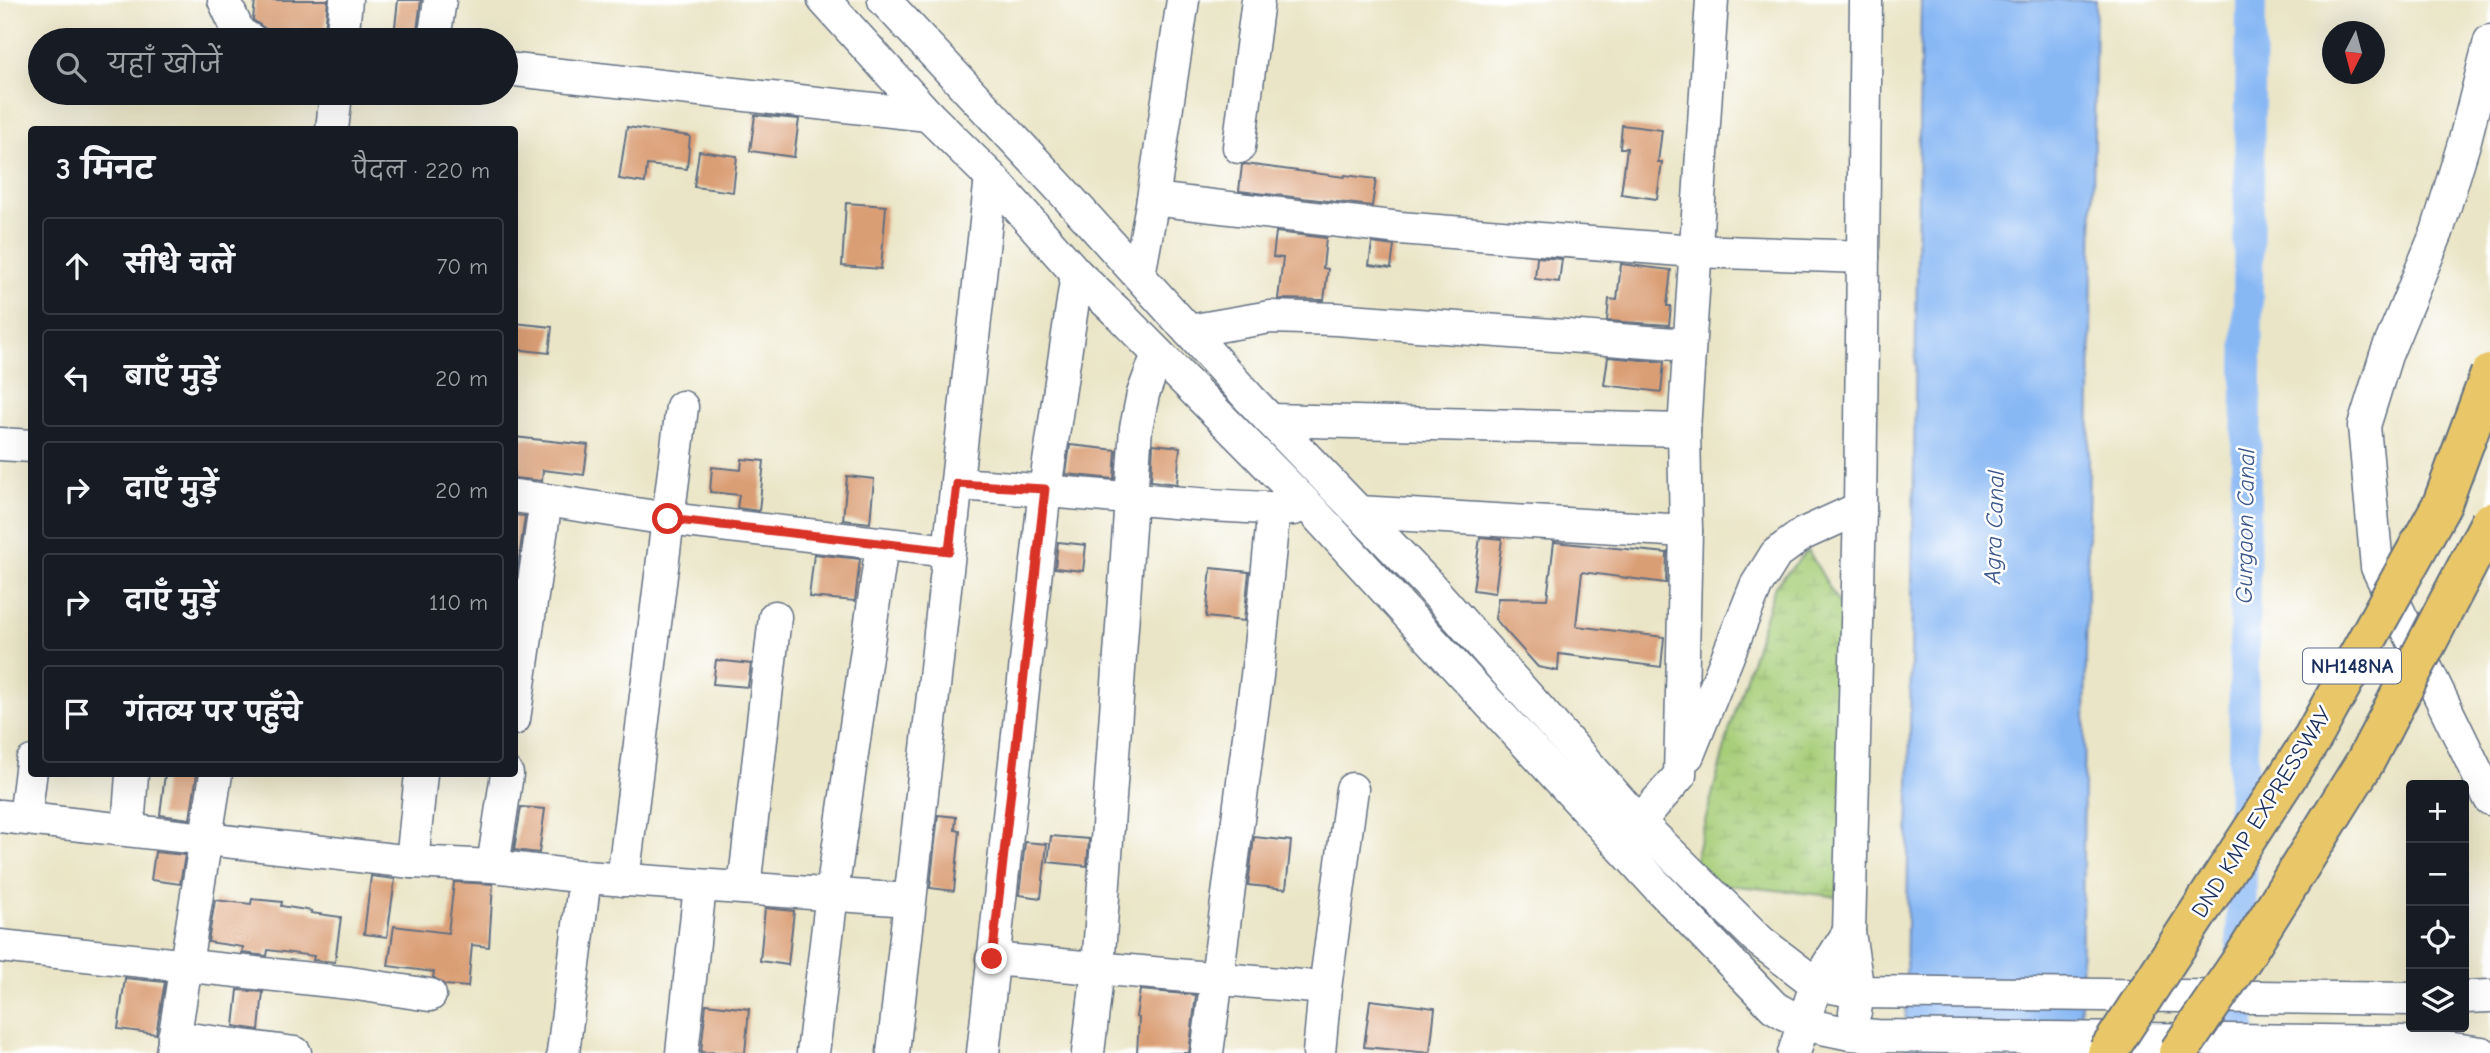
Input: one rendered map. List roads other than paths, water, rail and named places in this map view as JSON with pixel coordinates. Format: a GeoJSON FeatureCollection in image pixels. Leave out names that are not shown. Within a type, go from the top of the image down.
{"type":"FeatureCollection","features":[{"type":"Feature","properties":{"kind":"highway","name":"DND KMP EXPRESSWAY"},"geometry":{"type":"LineString","coordinates":[[2107,1053],[2313,737],[2442,504],[2490,374]]}},
{"type":"Feature","properties":{"kind":"highway","name":"NH148NA"},"geometry":{"type":"LineString","coordinates":[[2178,1053],[2243,958],[2365,762],[2490,523]]}},
{"type":"Feature","properties":{"kind":"street"},"geometry":{"type":"LineString","coordinates":[[224,0],[240,28]]}},
{"type":"Feature","properties":{"kind":"street"},"geometry":{"type":"LineString","coordinates":[[242,0],[244,28]]}},
{"type":"Feature","properties":{"kind":"street"},"geometry":{"type":"LineString","coordinates":[[343,28],[346,0]]}},
{"type":"Feature","properties":{"kind":"street"},"geometry":{"type":"LineString","coordinates":[[436,28],[440,0]]}},
{"type":"Feature","properties":{"kind":"street"},"geometry":{"type":"LineString","coordinates":[[824,0],[928,115],[991,177],[1077,274],[1311,509],[1659,888],[1774,1007],[1798,1039]]}},
{"type":"Feature","properties":{"kind":"street"},"geometry":{"type":"LineString","coordinates":[[884,0],[1270,420],[1428,584],[1639,822],[1761,942],[1816,984],[1869,992],[2406,999]]}},
{"type":"Feature","properties":{"kind":"street"},"geometry":{"type":"LineString","coordinates":[[1139,275],[1183,0]]}},
{"type":"Feature","properties":{"kind":"street"},"geometry":{"type":"LineString","coordinates":[[1239,147],[1258,0]]}},
{"type":"Feature","properties":{"kind":"street"},"geometry":{"type":"LineString","coordinates":[[1680,775],[1686,531],[1684,430],[1712,0]]}},
{"type":"Feature","properties":{"kind":"street"},"geometry":{"type":"LineString","coordinates":[[1859,1041],[1869,992],[1849,932],[1860,508],[1866,0]]}},
{"type":"Feature","properties":{"kind":"street"},"geometry":{"type":"LineString","coordinates":[[2490,41],[2465,140],[2437,232],[2386,355],[2364,426],[2377,567],[2490,799]]}},
{"type":"Feature","properties":{"kind":"street"},"geometry":{"type":"LineString","coordinates":[[518,70],[928,115]]}},
{"type":"Feature","properties":{"kind":"street"},"geometry":{"type":"LineString","coordinates":[[332,126],[335,105]]}},
{"type":"Feature","properties":{"kind":"street"},"geometry":{"type":"LineString","coordinates":[[893,1053],[991,177]]}},
{"type":"Feature","properties":{"kind":"street"},"geometry":{"type":"LineString","coordinates":[[1153,199],[1400,228],[1694,251],[1863,257]]}},
{"type":"Feature","properties":{"kind":"street"},"geometry":{"type":"LineString","coordinates":[[983,1053],[1045,489],[1077,274]]}},
{"type":"Feature","properties":{"kind":"street"},"geometry":{"type":"LineString","coordinates":[[1189,331],[1270,317],[1335,319],[1688,345]]}},
{"type":"Feature","properties":{"kind":"street"},"geometry":{"type":"LineString","coordinates":[[1088,1053],[1098,968],[1138,411],[1158,354]]}},
{"type":"Feature","properties":{"kind":"street"},"geometry":{"type":"LineString","coordinates":[[623,880],[682,407]]}},
{"type":"Feature","properties":{"kind":"street"},"geometry":{"type":"LineString","coordinates":[[1270,420],[1684,430]]}},
{"type":"Feature","properties":{"kind":"street"},"geometry":{"type":"LineString","coordinates":[[0,444],[28,446]]}},
{"type":"Feature","properties":{"kind":"street"},"geometry":{"type":"LineString","coordinates":[[957,484],[1045,489],[1132,499],[1311,509]]}},
{"type":"Feature","properties":{"kind":"street"},"geometry":{"type":"LineString","coordinates":[[518,496],[668,519],[949,551]]}},
{"type":"Feature","properties":{"kind":"street"},"geometry":{"type":"LineString","coordinates":[[518,692],[546,500]]}},
{"type":"Feature","properties":{"kind":"street"},"geometry":{"type":"LineString","coordinates":[[1208,1053],[1215,980],[1257,676],[1274,508]]}},
{"type":"Feature","properties":{"kind":"street"},"geometry":{"type":"LineString","coordinates":[[1639,822],[1680,775],[1756,586],[1776,554],[1803,534],[1860,508]]}},
{"type":"Feature","properties":{"kind":"street"},"geometry":{"type":"LineString","coordinates":[[1359,512],[1686,531]]}},
{"type":"Feature","properties":{"kind":"street"},"geometry":{"type":"LineString","coordinates":[[813,1053],[832,893],[881,545]]}},
{"type":"Feature","properties":{"kind":"street"},"geometry":{"type":"LineString","coordinates":[[744,888],[775,617]]}},
{"type":"Feature","properties":{"kind":"street"},"geometry":{"type":"LineString","coordinates":[[28,774],[13,817],[128,829],[207,841],[412,862],[493,866],[585,877],[909,900]]}},
{"type":"Feature","properties":{"kind":"street"},"geometry":{"type":"LineString","coordinates":[[128,829],[132,777]]}},
{"type":"Feature","properties":{"kind":"street"},"geometry":{"type":"LineString","coordinates":[[216,777],[173,1045],[295,1053]]}},
{"type":"Feature","properties":{"kind":"street"},"geometry":{"type":"LineString","coordinates":[[412,862],[421,777]]}},
{"type":"Feature","properties":{"kind":"street"},"geometry":{"type":"LineString","coordinates":[[493,866],[507,777]]}},
{"type":"Feature","properties":{"kind":"street"},"geometry":{"type":"LineString","coordinates":[[1319,1053],[1325,988],[1352,789]]}},
{"type":"Feature","properties":{"kind":"street"},"geometry":{"type":"LineString","coordinates":[[563,1053],[585,877]]}},
{"type":"Feature","properties":{"kind":"street"},"geometry":{"type":"LineString","coordinates":[[682,1053],[701,886]]}},
{"type":"Feature","properties":{"kind":"street"},"geometry":{"type":"LineString","coordinates":[[1798,1039],[1816,984],[1849,932]]}},
{"type":"Feature","properties":{"kind":"street"},"geometry":{"type":"LineString","coordinates":[[0,946],[350,983],[430,995]]}},
{"type":"Feature","properties":{"kind":"street"},"geometry":{"type":"LineString","coordinates":[[992,959],[1325,988]]}},
{"type":"Feature","properties":{"kind":"street"},"geometry":{"type":"LineString","coordinates":[[2469,997],[2490,996]]}},
{"type":"Feature","properties":{"kind":"street"},"geometry":{"type":"LineString","coordinates":[[1798,1039],[2404,1042],[2482,1053]]}},
{"type":"Feature","properties":{"kind":"water","name":"Agra Canal"},"geometry":{"type":"Polygon","coordinates":[[[1921,0],[2096,0],[2080,1053],[1905,1053],[1921,0]]]}},
{"type":"Feature","properties":{"kind":"waterway","name":"Gurgaon Canal"},"geometry":{"type":"LineString","coordinates":[[2240,1053],[2251,0]]}}]}
